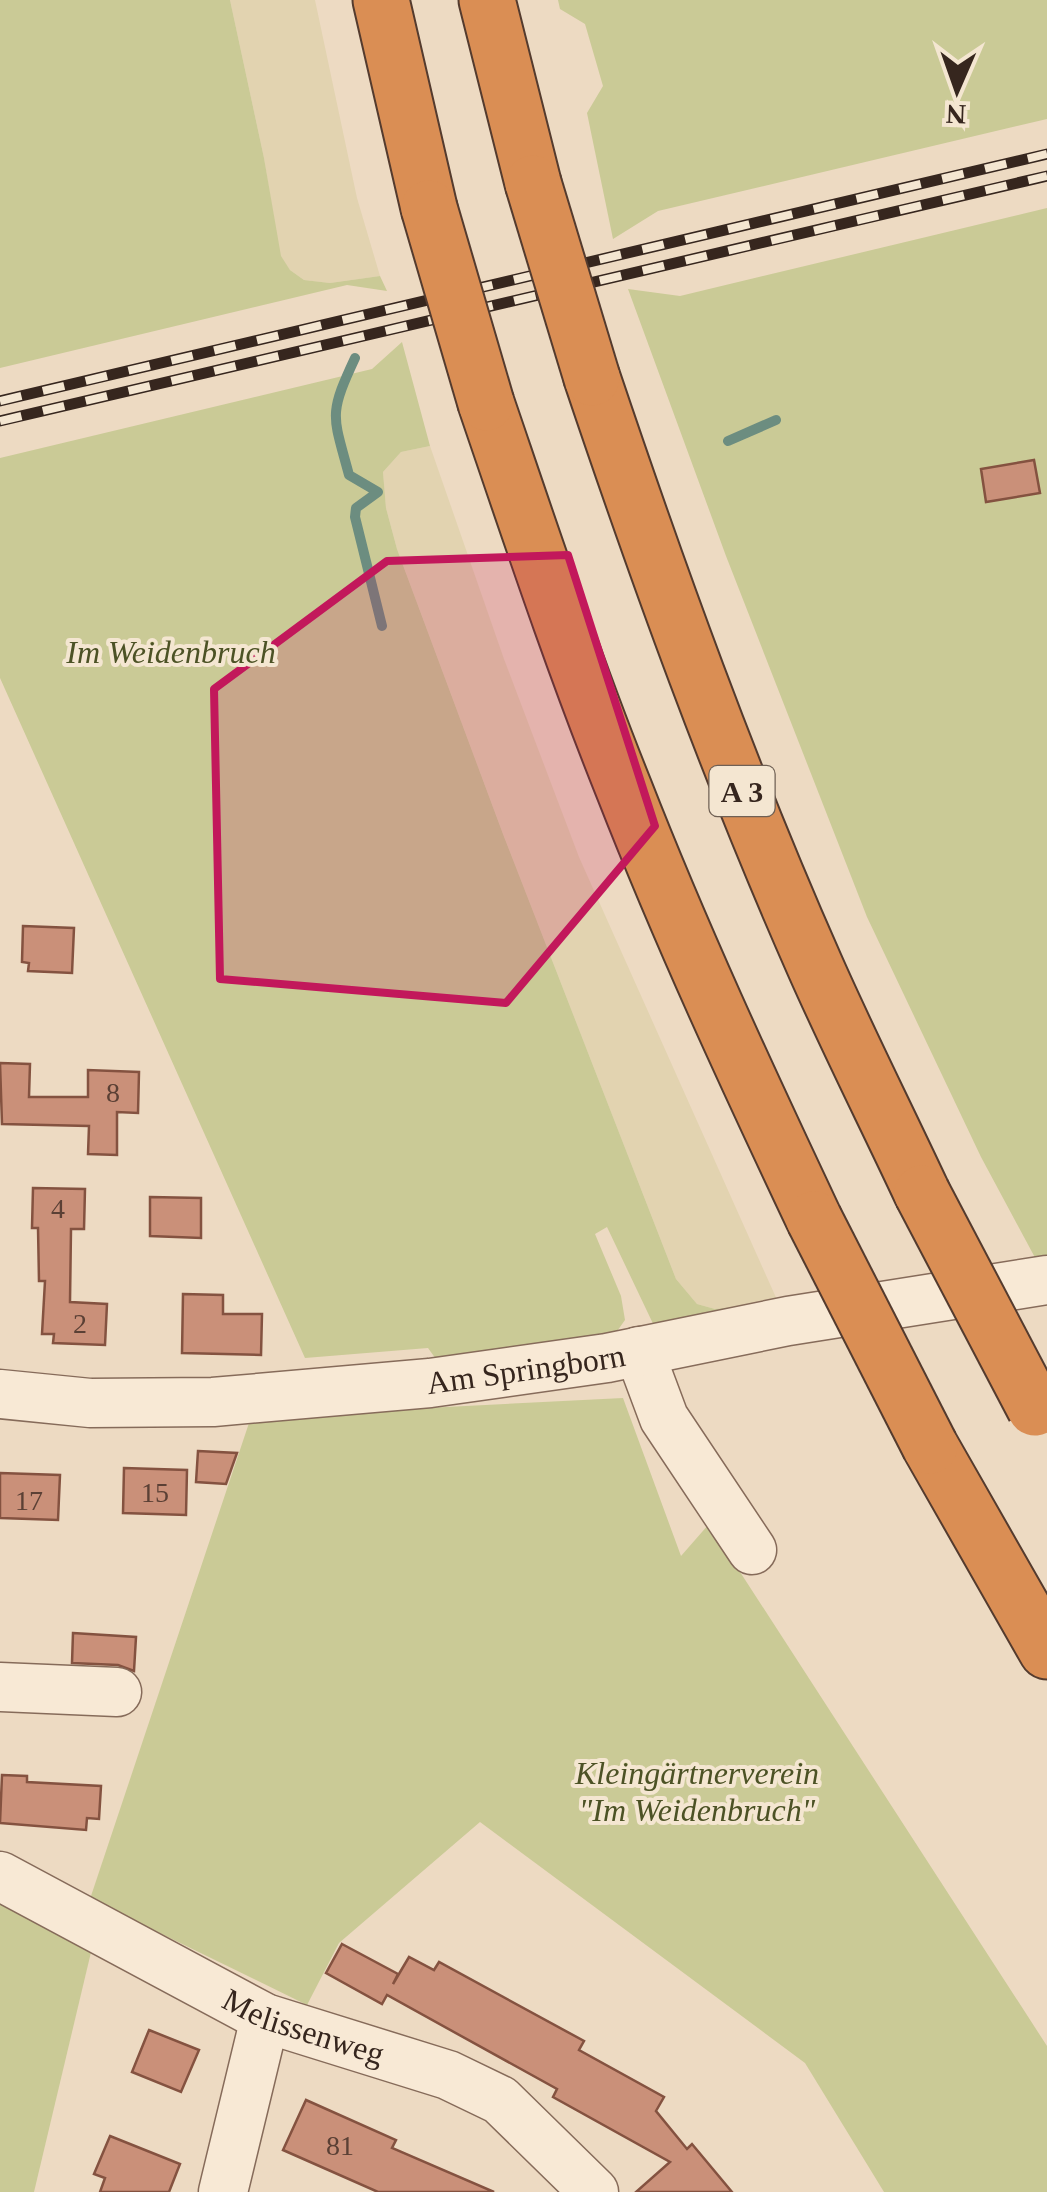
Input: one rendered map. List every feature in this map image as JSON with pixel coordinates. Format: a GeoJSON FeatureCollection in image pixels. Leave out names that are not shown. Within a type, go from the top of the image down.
{"type":"FeatureCollection","features":[{"type":"Feature","properties":{"kind":"highway"},"geometry":{"type":"LineString","coordinates":[[381,0],[428,208],[486,403],[555,608],[624,790],[716,1010],[814,1219],[930,1446],[1047,1650]]}},
{"type":"Feature","properties":{"kind":"highway","name":"A 3"},"geometry":{"type":"LineString","coordinates":[[487,0],[534,182],[592,378],[658,574],[727,754],[816,967],[922,1193],[1041,1419]]}},
{"type":"Feature","properties":{"kind":"street","name":"Am Springborn"},"geometry":{"type":"LineString","coordinates":[[0,1394],[130,1403],[278,1398],[518,1372],[788,1321],[1047,1280]]}},
{"type":"Feature","properties":{"kind":"street"},"geometry":{"type":"LineString","coordinates":[[640,1351],[664,1418],[752,1550]]}},
{"type":"Feature","properties":{"kind":"street"},"geometry":{"type":"LineString","coordinates":[[0,1687],[117,1692]]}},
{"type":"Feature","properties":{"kind":"street","name":"Melissenweg"},"geometry":{"type":"LineString","coordinates":[[0,1876],[265,2018],[448,2075],[500,2100],[594,2192]]}},
{"type":"Feature","properties":{"kind":"street"},"geometry":{"type":"LineString","coordinates":[[224,2192],[265,2018]]}},
{"type":"Feature","properties":{"kind":"highlighted area"},"geometry":{"type":"Polygon","coordinates":[[[568,555],[655,826],[506,1003],[220,979],[214,689],[387,561],[568,555]]]}},
{"type":"Feature","properties":{"kind":"shaded area"},"geometry":{"type":"Polygon","coordinates":[[[230,0],[315,0],[357,198],[380,276],[330,283],[304,280],[280,256],[264,158],[230,0]]]}},
{"type":"Feature","properties":{"kind":"shaded area"},"geometry":{"type":"Polygon","coordinates":[[[430,446],[504,659],[579,857],[778,1302],[715,1309],[697,1304],[676,1279],[397,549],[386,508],[383,472],[401,452],[430,446]]]}},
{"type":"Feature","properties":{"kind":"green space"},"geometry":{"type":"Polygon","coordinates":[[[0,0],[230,0],[281,256],[290,270],[304,280],[330,283],[380,276],[387,291],[347,285],[0,368],[0,0]]]}},
{"type":"Feature","properties":{"kind":"green space"},"geometry":{"type":"Polygon","coordinates":[[[558,0],[1047,0],[1047,119],[658,211],[613,239],[587,113],[603,86],[585,24],[560,9],[558,0]]]}},
{"type":"Feature","properties":{"kind":"green space"},"geometry":{"type":"Polygon","coordinates":[[[1047,208],[1047,1264],[1039,1265],[981,1157],[867,917],[726,556],[628,289],[680,296],[1047,208]]]}},
{"type":"Feature","properties":{"kind":"green space","name":"Im Weidenbruch"},"geometry":{"type":"Polygon","coordinates":[[[402,342],[430,446],[401,452],[383,472],[386,508],[397,549],[676,1279],[697,1304],[715,1309],[778,1302],[657,1332],[607,1227],[595,1234],[621,1296],[625,1320],[610,1341],[441,1366],[428,1348],[305,1358],[0,678],[0,458],[372,369],[402,342]]]}},
{"type":"Feature","properties":{"kind":"green space","name":"Kleingärtnerverein \"Im Weidenbruch\""},"geometry":{"type":"Polygon","coordinates":[[[623,1398],[681,1556],[709,1524],[1047,2046],[1047,2192],[884,2192],[805,2063],[480,1822],[339,1943],[307,2005],[90,1899],[251,1417],[623,1398]]]}},
{"type":"Feature","properties":{"kind":"green space"},"geometry":{"type":"Polygon","coordinates":[[[0,1902],[92,1948],[34,2192],[0,2192],[0,1902]]]}},
{"type":"Feature","properties":{"kind":"building"},"geometry":{"type":"Polygon","coordinates":[[[1034,460],[1040,493],[986,502],[981,469],[1034,460]]]}},
{"type":"Feature","properties":{"kind":"building"},"geometry":{"type":"Polygon","coordinates":[[[23,926],[74,928],[72,973],[28,971],[29,963],[22,962],[23,926]]]}},
{"type":"Feature","properties":{"kind":"building"},"geometry":{"type":"Polygon","coordinates":[[[0,1063],[30,1064],[29,1097],[88,1097],[88,1070],[139,1072],[138,1113],[117,1112],[117,1155],[88,1154],[89,1126],[2,1124],[0,1063]]]}},
{"type":"Feature","properties":{"kind":"building"},"geometry":{"type":"Polygon","coordinates":[[[33,1188],[85,1189],[84,1229],[71,1229],[70,1302],[107,1304],[105,1345],[53,1343],[54,1334],[42,1334],[45,1281],[39,1281],[38,1228],[32,1228],[33,1188]]]}},
{"type":"Feature","properties":{"kind":"building"},"geometry":{"type":"Polygon","coordinates":[[[150,1197],[201,1198],[201,1238],[150,1236],[150,1197]]]}},
{"type":"Feature","properties":{"kind":"building"},"geometry":{"type":"Polygon","coordinates":[[[183,1294],[223,1295],[223,1314],[262,1314],[261,1355],[182,1353],[183,1294]]]}},
{"type":"Feature","properties":{"kind":"building"},"geometry":{"type":"Polygon","coordinates":[[[198,1451],[237,1453],[226,1484],[196,1482],[198,1451]]]}},
{"type":"Feature","properties":{"kind":"building"},"geometry":{"type":"Polygon","coordinates":[[[124,1468],[187,1470],[186,1515],[123,1513],[124,1468]]]}},
{"type":"Feature","properties":{"kind":"building"},"geometry":{"type":"Polygon","coordinates":[[[0,1473],[60,1475],[58,1520],[0,1518],[0,1473]]]}},
{"type":"Feature","properties":{"kind":"building"},"geometry":{"type":"Polygon","coordinates":[[[73,1633],[136,1637],[134,1671],[118,1665],[72,1663],[73,1633]]]}},
{"type":"Feature","properties":{"kind":"building"},"geometry":{"type":"Polygon","coordinates":[[[2,1775],[27,1776],[27,1782],[101,1786],[99,1819],[87,1818],[86,1830],[0,1823],[2,1775]]]}},
{"type":"Feature","properties":{"kind":"building"},"geometry":{"type":"Polygon","coordinates":[[[342,1944],[398,1974],[393,1984],[409,1957],[434,1970],[439,1962],[584,2041],[579,2050],[664,2097],[656,2111],[687,2149],[692,2144],[732,2192],[636,2192],[670,2162],[553,2097],[557,2089],[387,1995],[382,2004],[326,1973],[342,1944]]]}},
{"type":"Feature","properties":{"kind":"building"},"geometry":{"type":"Polygon","coordinates":[[[149,2030],[199,2050],[181,2092],[132,2072],[149,2030]]]}},
{"type":"Feature","properties":{"kind":"building"},"geometry":{"type":"Polygon","coordinates":[[[306,2100],[396,2140],[392,2148],[494,2192],[378,2192],[283,2150],[306,2100]]]}},
{"type":"Feature","properties":{"kind":"building"},"geometry":{"type":"Polygon","coordinates":[[[110,2136],[180,2164],[169,2192],[100,2192],[105,2178],[94,2174],[110,2136]]]}},
{"type":"Feature","properties":{"kind":"waterway"},"geometry":{"type":"LineString","coordinates":[[355,358],[340,392],[337,427],[349,475],[378,492],[356,508],[355,517],[382,626]]}},
{"type":"Feature","properties":{"kind":"waterway"},"geometry":{"type":"LineString","coordinates":[[728,441],[776,420]]}},
{"type":"Feature","properties":{"kind":"railway"},"geometry":{"type":"LineString","coordinates":[[0,401],[1047,154]]}},
{"type":"Feature","properties":{"kind":"railway"},"geometry":{"type":"LineString","coordinates":[[0,421],[1047,176]]}}]}
